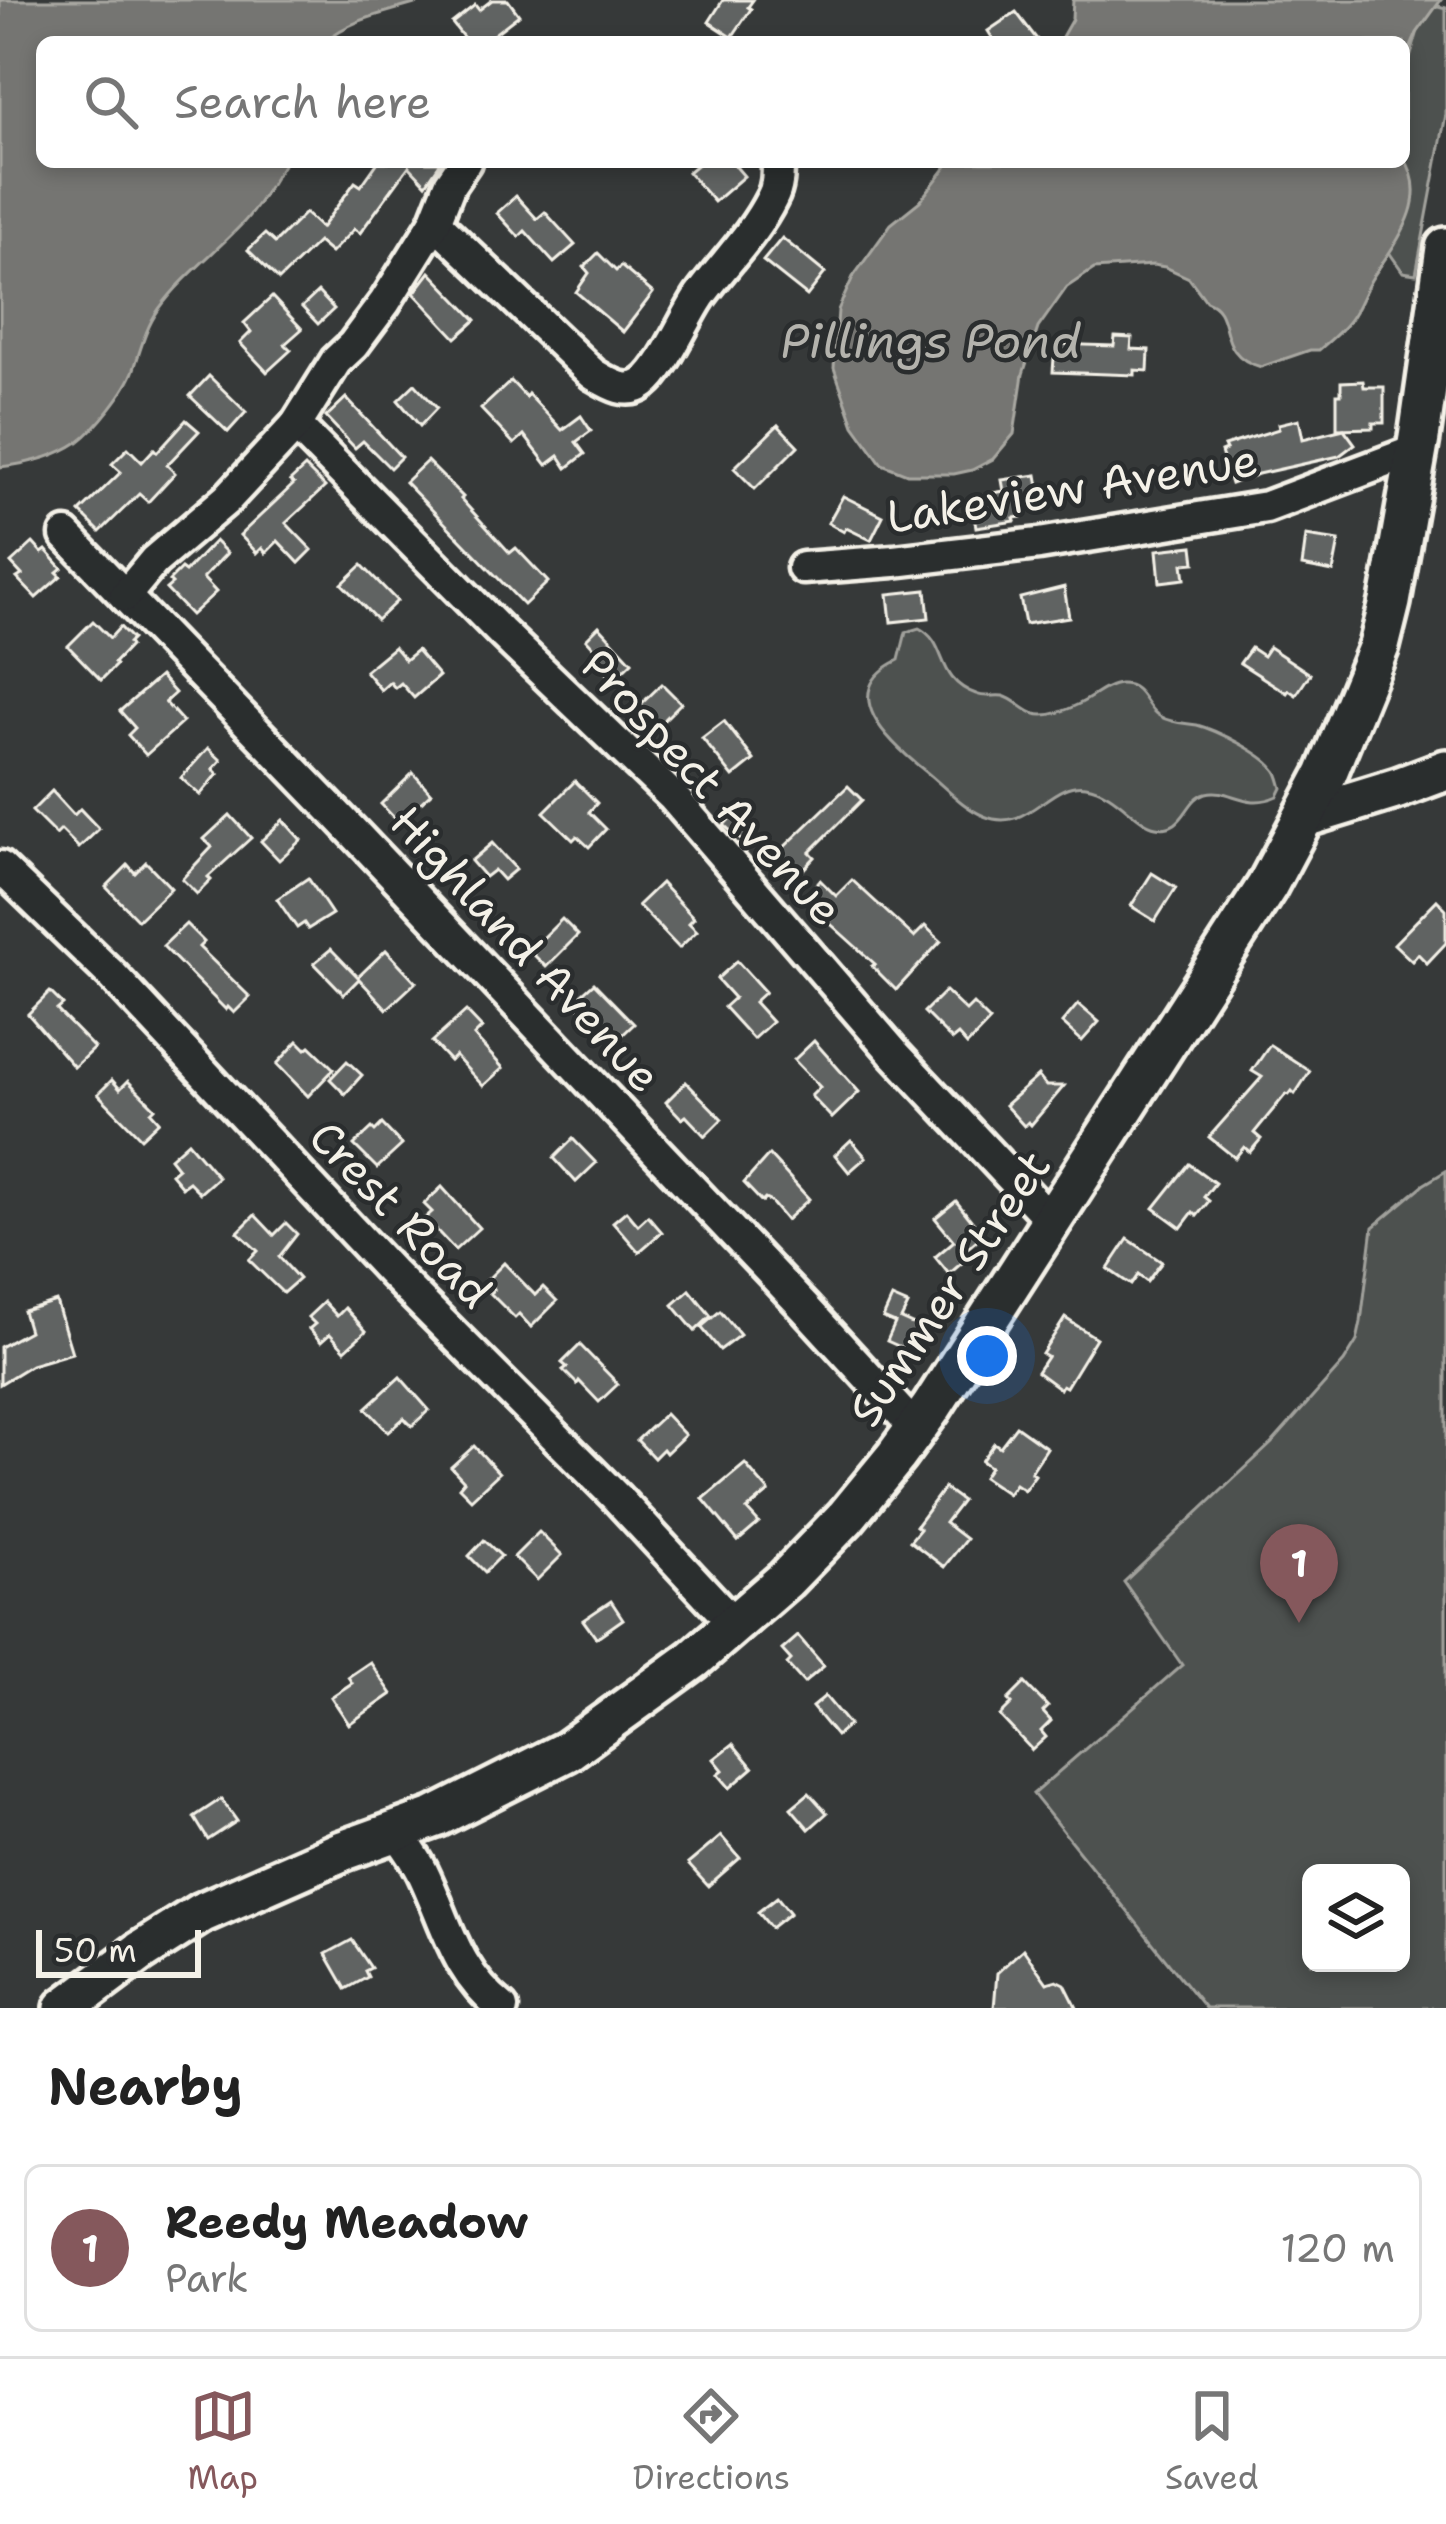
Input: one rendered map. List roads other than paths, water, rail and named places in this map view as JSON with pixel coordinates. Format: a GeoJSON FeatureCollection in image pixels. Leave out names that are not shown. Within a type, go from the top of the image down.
{"type":"FeatureCollection","features":[{"type":"Feature","properties":{"kind":"main road","name":"Summer Street"},"geometry":{"type":"LineString","coordinates":[[65,2008],[201,1913],[304,1867],[436,1817],[567,1751],[735,1625],[820,1545],[870,1489],[916,1429],[1248,916],[1306,816],[1347,728],[1379,646],[1400,556],[1446,248]]}},
{"type":"Feature","properties":{"kind":"main road"},"geometry":{"type":"LineString","coordinates":[[1306,816],[1446,770]]}},
{"type":"Feature","properties":{"kind":"street"},"geometry":{"type":"LineString","coordinates":[[125,596],[154,561],[227,499],[296,424],[336,361],[385,302],[435,222],[461,168]]}},
{"type":"Feature","properties":{"kind":"street"},"geometry":{"type":"LineString","coordinates":[[435,222],[576,360],[613,386],[628,389],[644,384],[703,292],[745,243],[776,192],[778,168]]}},
{"type":"Feature","properties":{"kind":"street","name":"Prospect Avenue"},"geometry":{"type":"LineString","coordinates":[[296,424],[501,632],[673,797],[893,1052],[1052,1221]]}},
{"type":"Feature","properties":{"kind":"street","name":"Lakeview Avenue"},"geometry":{"type":"LineString","coordinates":[[803,568],[1018,547],[1266,507],[1417,450]]}},
{"type":"Feature","properties":{"kind":"street","name":"Highland Avenue"},"geometry":{"type":"LineString","coordinates":[[66,535],[916,1429]]}},
{"type":"Feature","properties":{"kind":"street","name":"Crest Road"},"geometry":{"type":"LineString","coordinates":[[0,867],[113,976],[391,1272],[616,1497],[735,1625]]}},
{"type":"Feature","properties":{"kind":"street"},"geometry":{"type":"LineString","coordinates":[[397,1831],[422,1870],[446,1933],[481,1991],[502,2008]]}},
{"type":"Feature","properties":{"kind":"water"},"geometry":{"type":"Polygon","coordinates":[[[0,0],[427,0],[360,21],[332,36],[36,36],[36,168],[281,168],[249,216],[159,309],[130,378],[94,428],[60,452],[0,467],[0,0]]]}},
{"type":"Feature","properties":{"kind":"water"},"geometry":{"type":"Polygon","coordinates":[[[1073,0],[1441,0],[1410,49],[1410,36],[1062,36],[1072,19],[1073,0]]]}},
{"type":"Feature","properties":{"kind":"water","name":"Pillings Pond"},"geometry":{"type":"Polygon","coordinates":[[[945,168],[1409,168],[1414,191],[1399,238],[1338,334],[1319,350],[1261,367],[1236,353],[1221,314],[1189,278],[1153,265],[1094,269],[1067,287],[1038,328],[1023,374],[1014,434],[993,459],[954,474],[907,474],[882,464],[854,425],[834,368],[838,310],[853,277],[891,224],[920,201],[945,168]]]}},
{"type":"Feature","properties":{"kind":"place","name":"Reedy Meadow"},"geometry":{"type":"Point","coordinates":[1299,1623]}}]}
